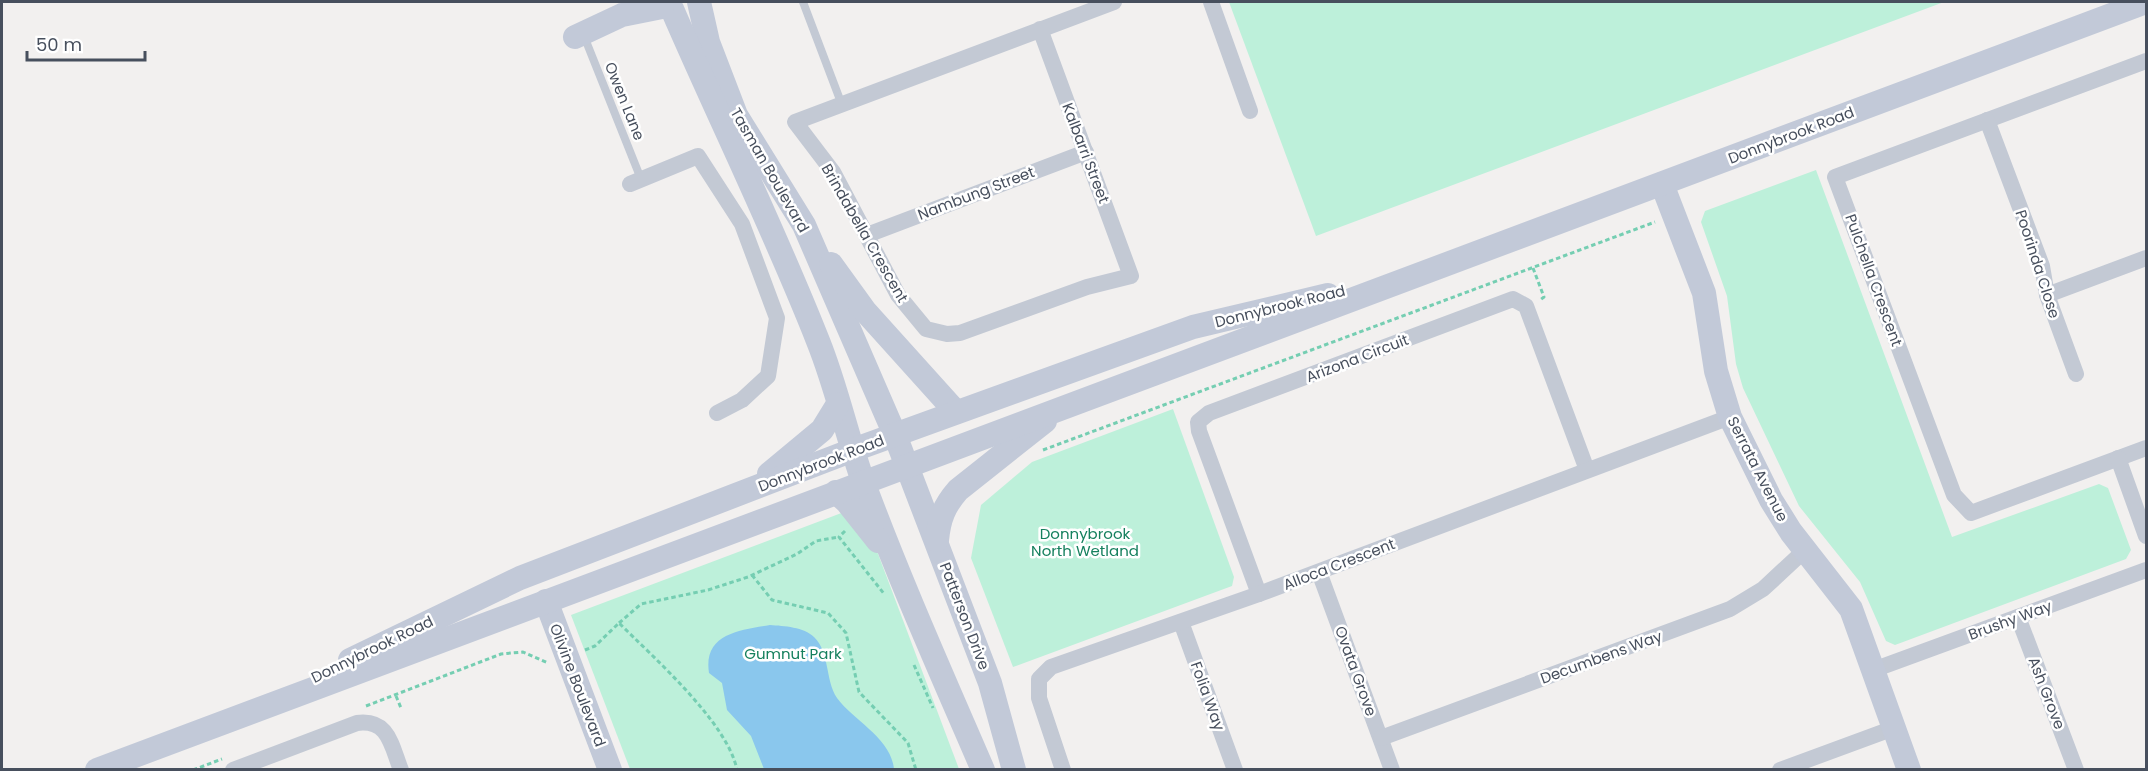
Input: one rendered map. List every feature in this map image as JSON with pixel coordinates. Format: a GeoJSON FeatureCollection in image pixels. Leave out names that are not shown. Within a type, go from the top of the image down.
{"type":"FeatureCollection","features":[{"type":"Feature","properties":{"kind":"main road","name":"Tasman Boulevard"},"geometry":{"type":"LineString","coordinates":[[699,2],[708,42],[736,115],[804,225],[907,466]]}},
{"type":"Feature","properties":{"kind":"main road","name":"Donnybrook Road"},"geometry":{"type":"LineString","coordinates":[[97,770],[2146,2]]}},
{"type":"Feature","properties":{"kind":"main road","name":"Tasman Boulevard"},"geometry":{"type":"LineString","coordinates":[[670,5],[727,137],[774,235],[819,344],[864,482]]}},
{"type":"Feature","properties":{"kind":"main road"},"geometry":{"type":"LineString","coordinates":[[579,35],[627,8],[670,5]]}},
{"type":"Feature","properties":{"kind":"main road","name":"Serrata Avenue"},"geometry":{"type":"LineString","coordinates":[[1662,184],[1704,293],[1716,371],[1730,417],[1771,500],[1805,550],[1851,609],[1909,770]]}},
{"type":"Feature","properties":{"kind":"main road"},"geometry":{"type":"LineString","coordinates":[[804,225],[865,311],[956,412]]}},
{"type":"Feature","properties":{"kind":"main road","name":"Donnybrook Road"},"geometry":{"type":"LineString","coordinates":[[230,720],[520,578],[853,450],[1193,327],[1435,268]]}},
{"type":"Feature","properties":{"kind":"main road"},"geometry":{"type":"LineString","coordinates":[[742,492],[782,465],[822,430],[838,404]]}},
{"type":"Feature","properties":{"kind":"main road"},"geometry":{"type":"LineString","coordinates":[[937,540],[940,519],[946,503],[958,490],[1064,407]]}},
{"type":"Feature","properties":{"kind":"main road","name":"Patterson Drive"},"geometry":{"type":"LineString","coordinates":[[907,466],[990,683],[1014,770]]}},
{"type":"Feature","properties":{"kind":"main road"},"geometry":{"type":"LineString","coordinates":[[864,482],[894,562],[983,770]]}},
{"type":"Feature","properties":{"kind":"main road"},"geometry":{"type":"LineString","coordinates":[[836,492],[847,502],[894,562]]}},
{"type":"Feature","properties":{"kind":"main road","name":"Olivine Boulevard"},"geometry":{"type":"LineString","coordinates":[[546,601],[610,770]]}},
{"type":"Feature","properties":{"kind":"street","name":"Brindabella Crescent"},"geometry":{"type":"LineString","coordinates":[[1114,2],[795,122],[833,172],[898,295],[926,329],[947,334],[960,333],[1087,287],[1131,276]]}},
{"type":"Feature","properties":{"kind":"street"},"geometry":{"type":"LineString","coordinates":[[1211,2],[1250,111]]}},
{"type":"Feature","properties":{"kind":"street","name":"Kalbarri Street"},"geometry":{"type":"LineString","coordinates":[[1040,30],[1131,276]]}},
{"type":"Feature","properties":{"kind":"street","name":"Pulchella Crescent"},"geometry":{"type":"LineString","coordinates":[[2146,61],[1835,177],[1954,495],[1971,513],[2146,448]]}},
{"type":"Feature","properties":{"kind":"street","name":"Poorinda Close"},"geometry":{"type":"LineString","coordinates":[[1987,120],[2042,266],[2047,295],[2076,374]]}},
{"type":"Feature","properties":{"kind":"street","name":"Nambung Street"},"geometry":{"type":"LineString","coordinates":[[867,235],[1086,152]]}},
{"type":"Feature","properties":{"kind":"street"},"geometry":{"type":"LineString","coordinates":[[636,182],[698,156],[742,224],[777,318],[768,376],[742,400],[717,413]]}},
{"type":"Feature","properties":{"kind":"street"},"geometry":{"type":"LineString","coordinates":[[2047,295],[2146,258]]}},
{"type":"Feature","properties":{"kind":"street","name":"Arizona Circuit"},"geometry":{"type":"LineString","coordinates":[[1259,594],[1199,431],[1198,422],[1203,416],[1513,299],[1526,306]]}},
{"type":"Feature","properties":{"kind":"street"},"geometry":{"type":"LineString","coordinates":[[1526,306],[1587,470]]}},
{"type":"Feature","properties":{"kind":"street","name":"Alloca Crescent"},"geometry":{"type":"LineString","coordinates":[[1063,770],[1039,698],[1039,679],[1051,667],[1319,572],[1730,417]]}},
{"type":"Feature","properties":{"kind":"street"},"geometry":{"type":"LineString","coordinates":[[2118,458],[2146,536]]}},
{"type":"Feature","properties":{"kind":"street","name":"Decumbens Way"},"geometry":{"type":"LineString","coordinates":[[1381,738],[1730,609],[1763,588],[1805,550]]}},
{"type":"Feature","properties":{"kind":"street","name":"Brushy Way"},"geometry":{"type":"LineString","coordinates":[[1873,670],[2146,570]]}},
{"type":"Feature","properties":{"kind":"street","name":"Ovata Grove"},"geometry":{"type":"LineString","coordinates":[[1319,572],[1392,770]]}},
{"type":"Feature","properties":{"kind":"street","name":"Ash Grove"},"geometry":{"type":"LineString","coordinates":[[2018,617],[2076,770]]}},
{"type":"Feature","properties":{"kind":"street","name":"Folia Way"},"geometry":{"type":"LineString","coordinates":[[1181,622],[1235,770]]}},
{"type":"Feature","properties":{"kind":"street"},"geometry":{"type":"LineString","coordinates":[[231,763],[357,723],[370,721],[386,730],[401,770]]}},
{"type":"Feature","properties":{"kind":"street"},"geometry":{"type":"LineString","coordinates":[[1780,770],[1894,728]]}},
{"type":"Feature","properties":{"kind":"lane"},"geometry":{"type":"LineString","coordinates":[[803,2],[842,105]]}},
{"type":"Feature","properties":{"kind":"lane","name":"Owen Lane"},"geometry":{"type":"LineString","coordinates":[[579,35],[636,182]]}},
{"type":"Feature","properties":{"kind":"path"},"geometry":{"type":"LineString","coordinates":[[1032,453],[1674,215]]}},
{"type":"Feature","properties":{"kind":"path"},"geometry":{"type":"LineString","coordinates":[[1526,306],[1544,297],[1533,267]]}},
{"type":"Feature","properties":{"kind":"path"},"geometry":{"type":"LineString","coordinates":[[362,707],[501,654],[523,652],[546,664],[569,658],[595,646],[641,604],[708,590],[753,575],[816,541],[839,537]]}},
{"type":"Feature","properties":{"kind":"path"},"geometry":{"type":"LineString","coordinates":[[753,575],[772,600],[828,613],[846,633],[860,692],[908,743],[916,770]]}},
{"type":"Feature","properties":{"kind":"path"},"geometry":{"type":"LineString","coordinates":[[619,622],[691,694],[734,756],[737,770]]}},
{"type":"Feature","properties":{"kind":"path"},"geometry":{"type":"LineString","coordinates":[[396,695],[401,708]]}},
{"type":"Feature","properties":{"kind":"path"},"geometry":{"type":"LineString","coordinates":[[193,770],[231,763]]}},
{"type":"Feature","properties":{"kind":"green space"},"geometry":{"type":"Polygon","coordinates":[[[1229,2],[1944,2],[1316,236],[1229,2]]]}},
{"type":"Feature","properties":{"kind":"green space"},"geometry":{"type":"Polygon","coordinates":[[[1816,170],[1952,537],[2099,484],[2108,488],[2131,550],[2126,559],[1895,645],[1886,641],[1860,582],[1799,506],[1743,388],[1736,364],[1727,296],[1701,222],[1705,211],[1816,170]]]}},
{"type":"Feature","properties":{"kind":"green space","name":"Donnybrook North Wetland"},"geometry":{"type":"Polygon","coordinates":[[[1173,409],[1234,577],[1232,586],[1013,667],[971,558],[981,505],[1032,462],[1173,409]]]}},
{"type":"Feature","properties":{"kind":"green space","name":"Gumnut Park"},"geometry":{"type":"Polygon","coordinates":[[[860,506],[959,769],[630,769],[571,615],[860,506]]]}},
{"type":"Feature","properties":{"kind":"water"},"geometry":{"type":"Polygon","coordinates":[[[770,625],[799,629],[814,637],[823,650],[833,691],[837,698],[879,739],[891,758],[894,769],[764,769],[751,736],[727,710],[722,683],[709,673],[709,660],[717,642],[726,636],[770,625]]]}}]}
